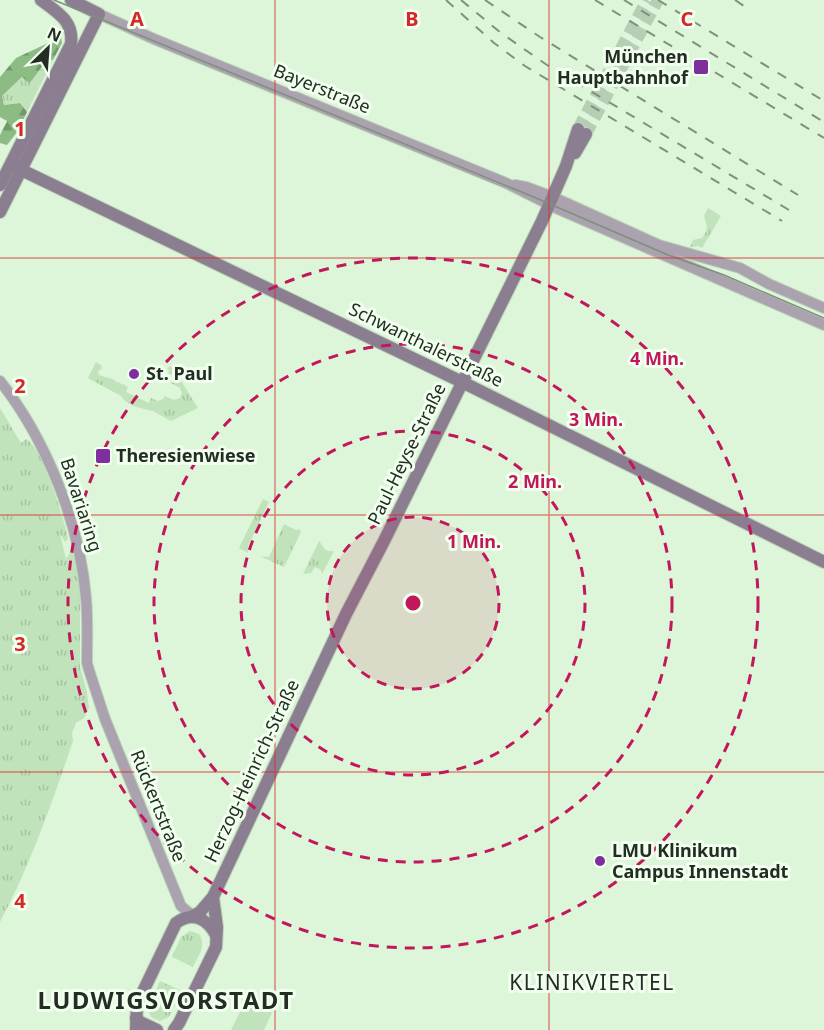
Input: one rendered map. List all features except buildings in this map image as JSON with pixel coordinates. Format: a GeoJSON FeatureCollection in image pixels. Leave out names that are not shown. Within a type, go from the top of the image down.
{"type":"FeatureCollection","features":[{"type":"Feature","properties":{"kind":"main road","name":"Bayerstraße"},"geometry":{"type":"LineString","coordinates":[[71,0],[97,16]]}},
{"type":"Feature","properties":{"kind":"main road"},"geometry":{"type":"LineString","coordinates":[[0,212],[17,167],[71,44],[72,32],[68,23],[45,3]]}},
{"type":"Feature","properties":{"kind":"main road"},"geometry":{"type":"LineString","coordinates":[[0,185],[17,167],[97,16]]}},
{"type":"Feature","properties":{"kind":"main road","name":"Paul-Heyse-Straße"},"geometry":{"type":"LineString","coordinates":[[323,661],[551,201],[582,132]]}},
{"type":"Feature","properties":{"kind":"main road","name":"Schwanthalerstraße"},"geometry":{"type":"LineString","coordinates":[[17,167],[462,382],[824,562]]}},
{"type":"Feature","properties":{"kind":"main road","name":"Herzog-Heinrich-Straße"},"geometry":{"type":"LineString","coordinates":[[193,916],[200,912],[213,897],[323,661]]}},
{"type":"Feature","properties":{"kind":"main road","name":"Herzog-Heinrich-Straße"},"geometry":{"type":"LineString","coordinates":[[174,1030],[213,954],[216,935],[213,897]]}},
{"type":"Feature","properties":{"kind":"main road"},"geometry":{"type":"LineString","coordinates":[[157,1030],[136,1024],[137,1004],[176,923],[193,916],[207,922],[216,935]]}},
{"type":"Feature","properties":{"kind":"street","name":"Bayerstraße"},"geometry":{"type":"LineString","coordinates":[[97,16],[506,183],[526,187],[551,201],[824,325]]}},
{"type":"Feature","properties":{"kind":"street","name":"Bayerstraße"},"geometry":{"type":"LineString","coordinates":[[551,201],[659,245],[740,268],[773,286],[824,308]]}},
{"type":"Feature","properties":{"kind":"street","name":"Bavariaring"},"geometry":{"type":"LineString","coordinates":[[1,381],[25,418],[61,493],[76,542],[87,598],[87,663],[105,719]]}},
{"type":"Feature","properties":{"kind":"street","name":"Rückertstraße"},"geometry":{"type":"LineString","coordinates":[[105,719],[181,906],[193,916]]}},
{"type":"Feature","properties":{"kind":"street"},"geometry":{"type":"LineString","coordinates":[[176,923],[181,906]]}},
{"type":"Feature","properties":{"kind":"green space"},"geometry":{"type":"Polygon","coordinates":[[[61,37],[62,43],[53,60],[49,59],[29,83],[22,77],[2,96],[4,105],[20,103],[27,112],[18,131],[7,145],[0,143],[0,135],[7,121],[0,117],[0,77],[16,58],[61,37]]]}},
{"type":"Feature","properties":{"kind":"green space"},"geometry":{"type":"Polygon","coordinates":[[[49,59],[53,60],[27,112],[20,103],[4,105],[2,96],[22,77],[29,82],[49,59]]]}},
{"type":"Feature","properties":{"kind":"green space"},"geometry":{"type":"Polygon","coordinates":[[[708,208],[721,216],[702,248],[690,247],[693,240],[702,238],[706,232],[707,225],[704,216],[708,208]]]}},
{"type":"Feature","properties":{"kind":"green space"},"geometry":{"type":"Polygon","coordinates":[[[96,362],[102,368],[98,372],[99,375],[115,380],[115,383],[116,381],[122,386],[123,384],[128,387],[126,392],[149,403],[151,398],[158,401],[165,396],[174,400],[180,398],[182,393],[180,388],[171,383],[174,376],[168,373],[170,370],[167,369],[170,366],[198,408],[171,421],[153,411],[131,405],[121,396],[88,378],[96,362]]]}},
{"type":"Feature","properties":{"kind":"green space"},"geometry":{"type":"Polygon","coordinates":[[[0,408],[21,443],[26,439],[32,444],[45,467],[67,533],[68,539],[65,542],[60,534],[66,559],[70,553],[74,553],[76,557],[80,595],[80,667],[89,708],[84,718],[76,723],[72,733],[73,741],[40,834],[0,922],[0,408]]]}},
{"type":"Feature","properties":{"kind":"green space"},"geometry":{"type":"Polygon","coordinates":[[[263,499],[269,502],[248,546],[248,553],[239,548],[263,499]]]}},
{"type":"Feature","properties":{"kind":"green space"},"geometry":{"type":"Polygon","coordinates":[[[284,524],[296,530],[299,529],[301,532],[284,567],[260,556],[269,557],[284,524]]]}},
{"type":"Feature","properties":{"kind":"green space"},"geometry":{"type":"Polygon","coordinates":[[[319,541],[326,550],[334,551],[322,574],[321,570],[315,567],[311,573],[303,574],[319,541]]]}},
{"type":"Feature","properties":{"kind":"green space"},"geometry":{"type":"Polygon","coordinates":[[[190,931],[199,934],[202,943],[201,951],[193,967],[172,957],[181,937],[190,931]]]}},
{"type":"Feature","properties":{"kind":"green space"},"geometry":{"type":"Polygon","coordinates":[[[160,981],[182,991],[169,1017],[160,1021],[151,1017],[148,1009],[160,981]]]}},
{"type":"Feature","properties":{"kind":"green space"},"geometry":{"type":"Polygon","coordinates":[[[249,994],[275,1006],[264,1030],[231,1030],[249,994]]]}},
{"type":"Feature","properties":{"kind":"tunnel"},"geometry":{"type":"LineString","coordinates":[[578,129],[647,0]]}},
{"type":"Feature","properties":{"kind":"tunnel"},"geometry":{"type":"LineString","coordinates":[[586,134],[658,0]]}},
{"type":"Feature","properties":{"kind":"tram line"},"geometry":{"type":"LineString","coordinates":[[54,0],[824,318]]}},
{"type":"Feature","properties":{"kind":"railway"},"geometry":{"type":"LineString","coordinates":[[446,0],[494,43],[525,66],[782,221]]}},
{"type":"Feature","properties":{"kind":"railway"},"geometry":{"type":"LineString","coordinates":[[461,0],[501,33],[547,65],[789,210]]}},
{"type":"Feature","properties":{"kind":"railway"},"geometry":{"type":"LineString","coordinates":[[485,0],[540,37],[798,195]]}},
{"type":"Feature","properties":{"kind":"railway"},"geometry":{"type":"LineString","coordinates":[[595,0],[824,138]]}},
{"type":"Feature","properties":{"kind":"railway"},"geometry":{"type":"LineString","coordinates":[[624,0],[824,122]]}},
{"type":"Feature","properties":{"kind":"railway"},"geometry":{"type":"LineString","coordinates":[[658,0],[824,101]]}},
{"type":"Feature","properties":{"kind":"railway"},"geometry":{"type":"LineString","coordinates":[[735,0],[747,8]]}},
{"type":"Feature","properties":{"kind":"place","name":"München Hauptbahnhof"},"geometry":{"type":"Point","coordinates":[701,67]}},
{"type":"Feature","properties":{"kind":"place","name":"St. Paul"},"geometry":{"type":"Point","coordinates":[134,374]}},
{"type":"Feature","properties":{"kind":"place","name":"Theresienwiese"},"geometry":{"type":"Point","coordinates":[103,456]}},
{"type":"Feature","properties":{"kind":"place","name":"LMU Klinikum Campus Innenstadt"},"geometry":{"type":"Point","coordinates":[600,861]}},
{"type":"Feature","properties":{"kind":"district","name":"KLINIKVIERTEL"},"geometry":{"type":"Point","coordinates":[592,983]}},
{"type":"Feature","properties":{"kind":"district","name":"LUDWIGSVORSTADT"},"geometry":{"type":"Point","coordinates":[166,1001]}}]}
